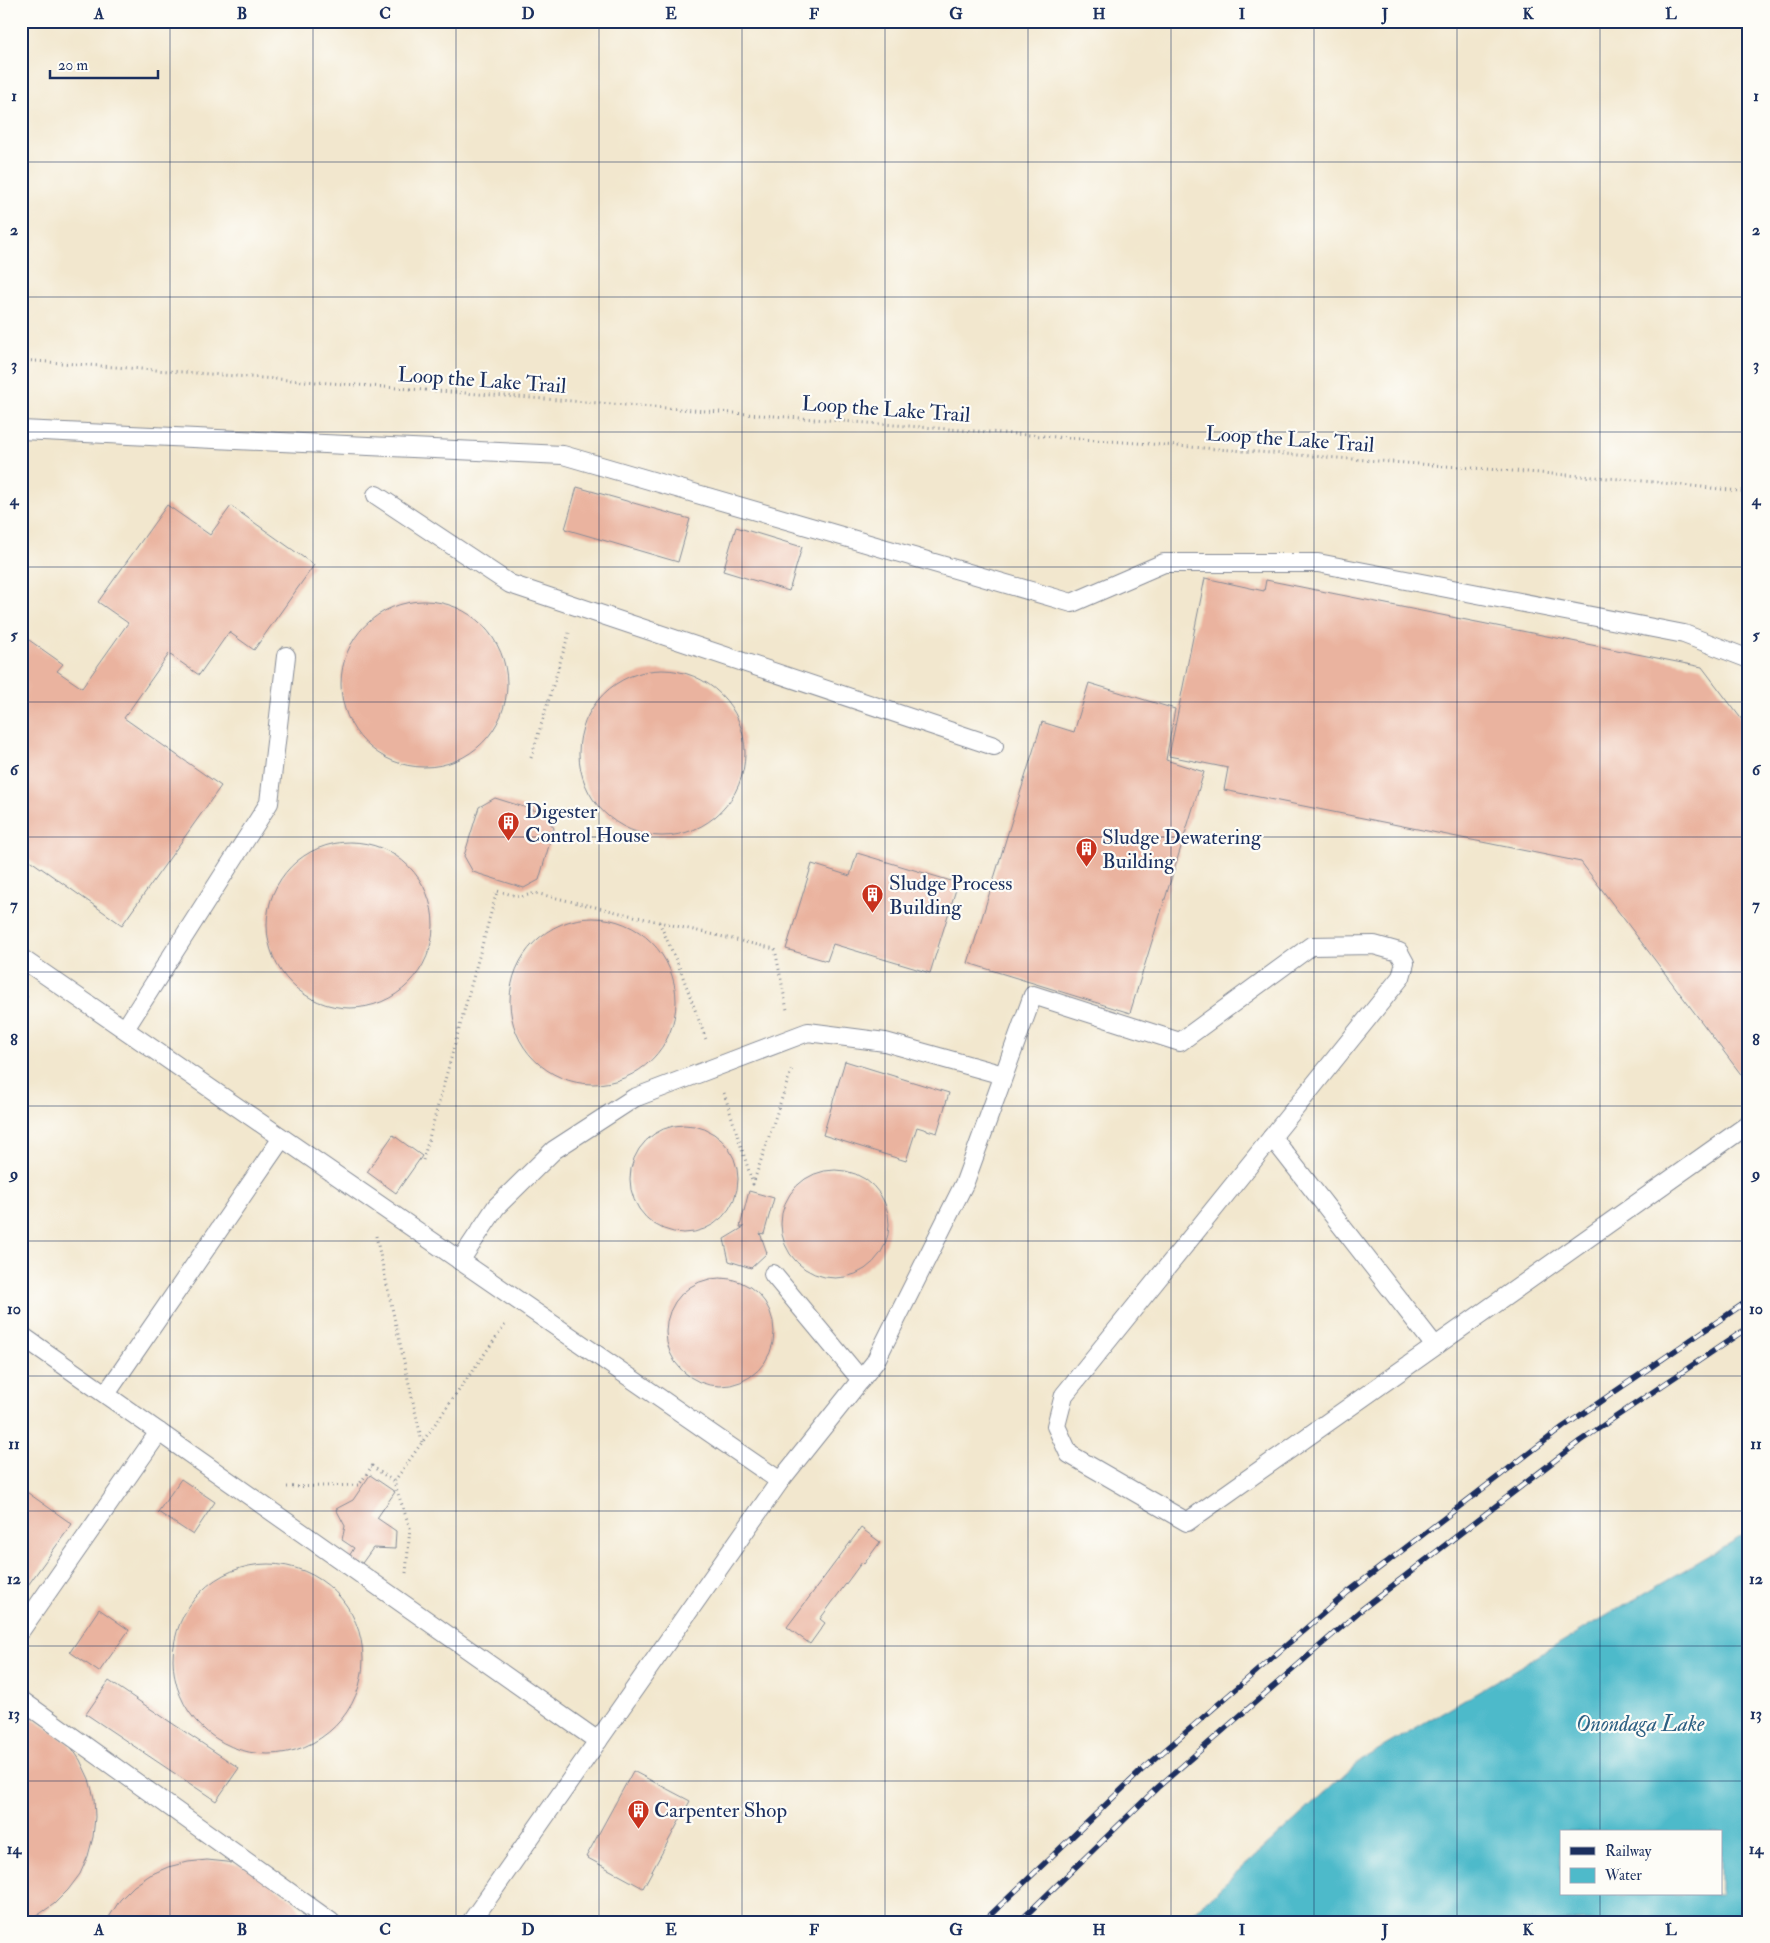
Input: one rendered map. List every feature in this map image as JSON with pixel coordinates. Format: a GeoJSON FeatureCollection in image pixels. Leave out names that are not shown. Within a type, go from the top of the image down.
{"type":"FeatureCollection","features":[{"type":"Feature","properties":{"kind":"lane"},"geometry":{"type":"LineString","coordinates":[[21,430],[563,455],[1072,603],[1164,563],[1318,563],[1684,634],[1749,658]]}},
{"type":"Feature","properties":{"kind":"lane"},"geometry":{"type":"LineString","coordinates":[[376,494],[510,584],[994,746]]}},
{"type":"Feature","properties":{"kind":"lane"},"geometry":{"type":"LineString","coordinates":[[125,1029],[269,803],[286,656]]}},
{"type":"Feature","properties":{"kind":"lane"},"geometry":{"type":"LineString","coordinates":[[471,1922],[780,1481],[875,1362],[965,1182],[1033,995],[1180,1042],[1311,946],[1374,945],[1399,952],[1405,963],[1401,977],[1064,1394],[1056,1426],[1069,1454],[1187,1522],[1749,1124]]}},
{"type":"Feature","properties":{"kind":"lane"},"geometry":{"type":"LineString","coordinates":[[21,958],[780,1481]]}},
{"type":"Feature","properties":{"kind":"lane"},"geometry":{"type":"LineString","coordinates":[[460,1261],[496,1207],[554,1150],[634,1098],[808,1032],[885,1042],[1003,1075]]}},
{"type":"Feature","properties":{"kind":"lane"},"geometry":{"type":"LineString","coordinates":[[1272,1137],[1435,1346]]}},
{"type":"Feature","properties":{"kind":"lane"},"geometry":{"type":"LineString","coordinates":[[106,1394],[282,1138]]}},
{"type":"Feature","properties":{"kind":"lane"},"geometry":{"type":"LineString","coordinates":[[773,1274],[861,1380]]}},
{"type":"Feature","properties":{"kind":"lane"},"geometry":{"type":"LineString","coordinates":[[21,1335],[598,1741]]}},
{"type":"Feature","properties":{"kind":"lane"},"geometry":{"type":"LineString","coordinates":[[21,1630],[159,1432]]}},
{"type":"Feature","properties":{"kind":"lane"},"geometry":{"type":"LineString","coordinates":[[21,1700],[331,1922]]}},
{"type":"Feature","properties":{"kind":"path","name":"Loop the Lake Trail"},"geometry":{"type":"LineString","coordinates":[[21,360],[1634,480],[1749,492]]}},
{"type":"Feature","properties":{"kind":"path"},"geometry":{"type":"LineString","coordinates":[[531,758],[577,606]]}},
{"type":"Feature","properties":{"kind":"path"},"geometry":{"type":"LineString","coordinates":[[423,1160],[497,891],[522,897],[535,893],[775,949],[793,1038],[792,1070],[753,1184],[716,1068],[680,969],[659,922]]}},
{"type":"Feature","properties":{"kind":"path"},"geometry":{"type":"LineString","coordinates":[[368,1197],[422,1443]]}},
{"type":"Feature","properties":{"kind":"path"},"geometry":{"type":"LineString","coordinates":[[394,1482],[521,1302]]}},
{"type":"Feature","properties":{"kind":"path"},"geometry":{"type":"LineString","coordinates":[[265,1506],[279,1487],[359,1484],[372,1466],[394,1482],[410,1528],[404,1604]]}},
{"type":"Feature","properties":{"kind":"water","name":"Onondaga Lake"},"geometry":{"type":"Polygon","coordinates":[[[1749,1532],[1749,1922],[1183,1922],[1361,1760],[1749,1532]]]}},
{"type":"Feature","properties":{"kind":"building"},"geometry":{"type":"Polygon","coordinates":[[[577,487],[690,519],[678,562],[565,529],[577,487]]]}},
{"type":"Feature","properties":{"kind":"building"},"geometry":{"type":"Polygon","coordinates":[[[167,505],[210,535],[231,506],[314,565],[254,650],[229,632],[199,675],[169,654],[124,718],[221,786],[122,925],[21,854],[21,651],[29,640],[63,664],[57,671],[82,688],[128,623],[98,602],[167,505]]]}},
{"type":"Feature","properties":{"kind":"building"},"geometry":{"type":"Polygon","coordinates":[[[736,527],[802,547],[789,591],[723,571],[736,527]]]}},
{"type":"Feature","properties":{"kind":"building"},"geometry":{"type":"Polygon","coordinates":[[[1205,578],[1264,591],[1266,580],[1702,667],[1749,729],[1749,1085],[1581,862],[1224,790],[1228,768],[1169,756],[1205,578]]]}},
{"type":"Feature","properties":{"kind":"building"},"geometry":{"type":"Polygon","coordinates":[[[432,601],[456,607],[483,625],[501,652],[507,684],[501,716],[483,743],[470,753],[448,764],[416,767],[392,761],[371,748],[360,737],[344,708],[341,676],[347,652],[360,631],[371,620],[400,604],[432,601]]]}},
{"type":"Feature","properties":{"kind":"building"},"geometry":{"type":"Polygon","coordinates":[[[670,670],[694,676],[721,694],[739,721],[744,737],[744,769],[739,785],[721,812],[708,822],[686,833],[654,836],[630,830],[609,817],[598,806],[582,777],[579,745],[585,721],[598,700],[609,689],[638,673],[670,670]]]}},
{"type":"Feature","properties":{"kind":"building","name":"Sludge Dewatering Building"},"geometry":{"type":"Polygon","coordinates":[[[1089,683],[1175,709],[1166,760],[1204,772],[1130,1013],[968,963],[1042,722],[1074,732],[1089,683]]]}},
{"type":"Feature","properties":{"kind":"building","name":"Digester Control House"},"geometry":{"type":"Polygon","coordinates":[[[495,798],[543,813],[554,828],[539,880],[524,888],[473,872],[464,856],[479,807],[495,798]]]}},
{"type":"Feature","properties":{"kind":"building"},"geometry":{"type":"Polygon","coordinates":[[[358,842],[382,848],[409,866],[427,893],[432,909],[432,941],[427,957],[409,984],[396,994],[374,1005],[342,1008],[318,1002],[297,989],[286,978],[270,949],[267,917],[273,893],[286,872],[297,861],[326,845],[358,842]]]}},
{"type":"Feature","properties":{"kind":"building","name":"Sludge Process Building"},"geometry":{"type":"Polygon","coordinates":[[[857,853],[958,883],[930,973],[833,944],[827,961],[786,949],[812,864],[850,876],[857,853]]]}},
{"type":"Feature","properties":{"kind":"building"},"geometry":{"type":"Polygon","coordinates":[[[601,918],[625,924],[652,942],[670,969],[675,985],[675,1017],[670,1033],[652,1060],[639,1070],[617,1081],[585,1084],[561,1078],[540,1065],[529,1054],[513,1025],[510,993],[516,969],[529,948],[540,937],[569,921],[601,918]]]}},
{"type":"Feature","properties":{"kind":"building"},"geometry":{"type":"Polygon","coordinates":[[[845,1061],[949,1093],[937,1133],[917,1127],[906,1161],[823,1135],[845,1061]]]}},
{"type":"Feature","properties":{"kind":"building"},"geometry":{"type":"Polygon","coordinates":[[[684,1125],[705,1129],[722,1141],[734,1158],[738,1179],[734,1200],[722,1217],[705,1229],[684,1233],[663,1229],[646,1217],[634,1200],[630,1179],[634,1158],[646,1141],[663,1129],[684,1125]]]}},
{"type":"Feature","properties":{"kind":"building"},"geometry":{"type":"Polygon","coordinates":[[[393,1135],[422,1156],[396,1193],[367,1172],[393,1135]]]}},
{"type":"Feature","properties":{"kind":"building"},"geometry":{"type":"Polygon","coordinates":[[[835,1170],[856,1174],[873,1186],[885,1203],[889,1224],[885,1245],[873,1262],[856,1274],[835,1278],[814,1274],[797,1262],[785,1245],[781,1224],[785,1203],[797,1186],[814,1174],[835,1170]]]}},
{"type":"Feature","properties":{"kind":"building"},"geometry":{"type":"Polygon","coordinates":[[[749,1191],[774,1198],[764,1234],[760,1233],[767,1253],[751,1268],[729,1261],[724,1239],[744,1227],[740,1227],[749,1191]]]}},
{"type":"Feature","properties":{"kind":"building"},"geometry":{"type":"Polygon","coordinates":[[[720,1278],[741,1282],[758,1294],[770,1311],[774,1332],[770,1353],[758,1370],[741,1382],[720,1386],[699,1382],[682,1370],[670,1353],[666,1332],[670,1311],[682,1294],[699,1282],[720,1278]]]}},
{"type":"Feature","properties":{"kind":"building"},"geometry":{"type":"Polygon","coordinates":[[[370,1475],[395,1492],[377,1518],[396,1531],[395,1549],[373,1548],[360,1566],[348,1558],[354,1548],[342,1540],[345,1526],[336,1509],[353,1500],[370,1475]]]}},
{"type":"Feature","properties":{"kind":"building"},"geometry":{"type":"Polygon","coordinates":[[[181,1479],[215,1502],[193,1535],[158,1512],[181,1479]]]}},
{"type":"Feature","properties":{"kind":"building"},"geometry":{"type":"Polygon","coordinates":[[[21,1488],[72,1524],[21,1595],[21,1488]]]}},
{"type":"Feature","properties":{"kind":"building"},"geometry":{"type":"Polygon","coordinates":[[[861,1528],[880,1542],[864,1564],[862,1562],[820,1619],[825,1623],[810,1644],[787,1627],[861,1528]]]}},
{"type":"Feature","properties":{"kind":"building"},"geometry":{"type":"Polygon","coordinates":[[[268,1564],[295,1568],[321,1580],[335,1592],[347,1606],[359,1632],[363,1659],[359,1686],[347,1712],[335,1726],[321,1738],[295,1750],[268,1754],[241,1750],[215,1738],[201,1726],[189,1712],[177,1686],[173,1659],[177,1632],[189,1606],[201,1592],[215,1580],[241,1568],[268,1564]]]}},
{"type":"Feature","properties":{"kind":"building"},"geometry":{"type":"Polygon","coordinates":[[[99,1609],[129,1630],[99,1672],[70,1652],[99,1609]]]}},
{"type":"Feature","properties":{"kind":"building"},"geometry":{"type":"Polygon","coordinates":[[[109,1681],[239,1768],[216,1801],[86,1714],[109,1681]]]}},
{"type":"Feature","properties":{"kind":"building"},"geometry":{"type":"Polygon","coordinates":[[[21,1710],[69,1744],[80,1760],[89,1779],[94,1798],[95,1817],[93,1837],[88,1856],[80,1874],[54,1904],[24,1922],[21,1922],[21,1710]]]}},
{"type":"Feature","properties":{"kind":"building","name":"Carpenter Shop"},"geometry":{"type":"Polygon","coordinates":[[[633,1771],[690,1801],[643,1888],[586,1857],[633,1771]]]}},
{"type":"Feature","properties":{"kind":"building"},"geometry":{"type":"Polygon","coordinates":[[[207,1860],[227,1862],[246,1867],[294,1901],[308,1922],[106,1922],[120,1900],[134,1886],[150,1875],[168,1867],[207,1860]]]}},
{"type":"Feature","properties":{"kind":"railway"},"geometry":{"type":"LineString","coordinates":[[983,1922],[1141,1771],[1348,1592],[1563,1427],[1749,1300]]}},
{"type":"Feature","properties":{"kind":"railway"},"geometry":{"type":"LineString","coordinates":[[1019,1922],[1157,1788],[1361,1610],[1580,1441],[1749,1327]]}},
{"type":"Feature","properties":{"kind":"place","name":"Digester Control House"},"geometry":{"type":"Point","coordinates":[509,842]}},
{"type":"Feature","properties":{"kind":"place","name":"Sludge Dewatering Building"},"geometry":{"type":"Point","coordinates":[1086,868]}},
{"type":"Feature","properties":{"kind":"place","name":"Sludge Process Building"},"geometry":{"type":"Point","coordinates":[873,914]}},
{"type":"Feature","properties":{"kind":"place","name":"Carpenter Shop"},"geometry":{"type":"Point","coordinates":[638,1829]}}]}
